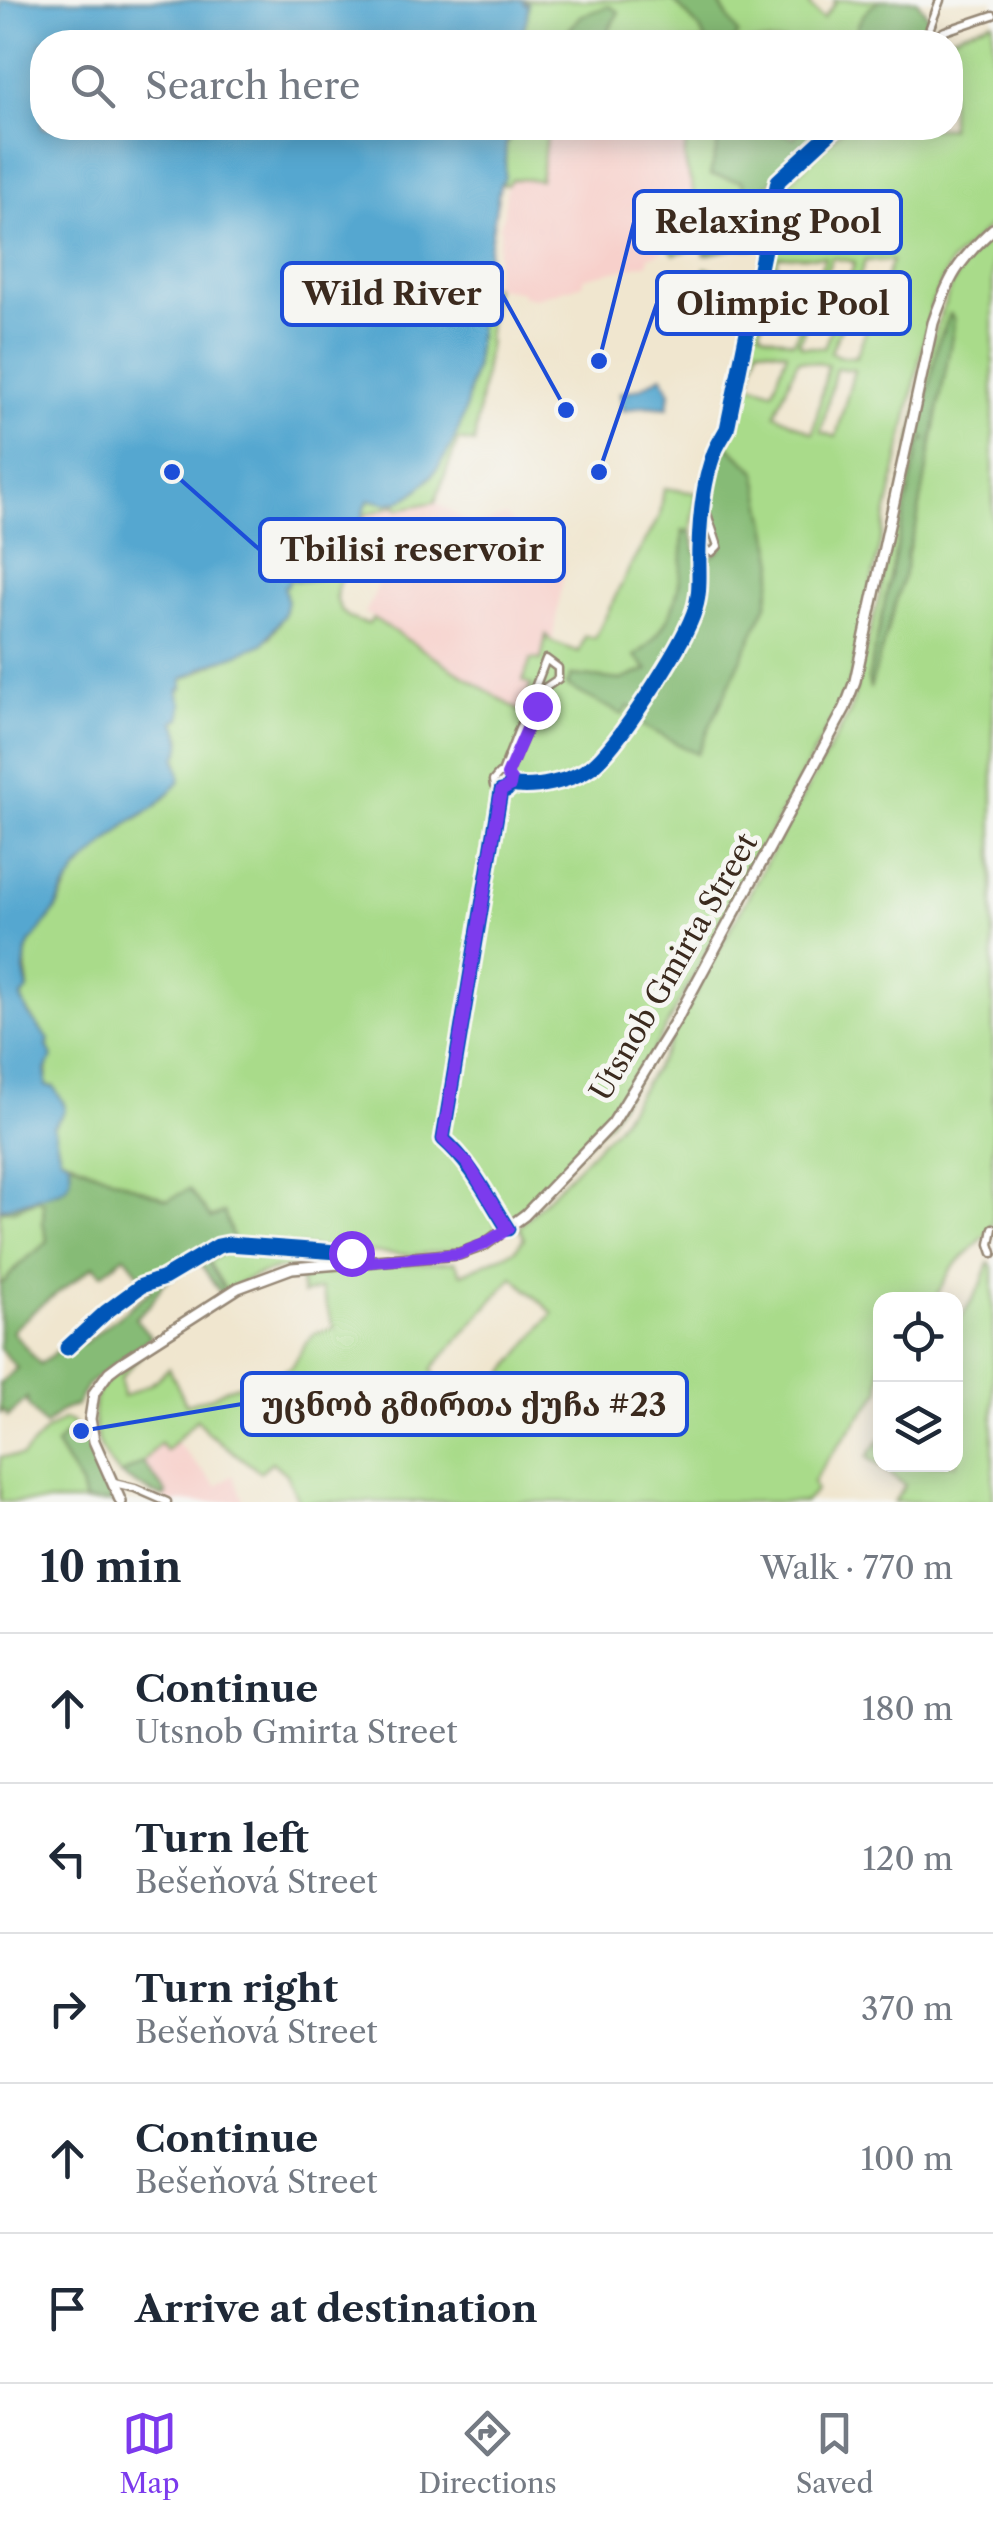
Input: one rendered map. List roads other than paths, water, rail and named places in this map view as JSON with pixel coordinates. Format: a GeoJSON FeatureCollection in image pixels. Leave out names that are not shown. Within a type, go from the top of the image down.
{"type":"FeatureCollection","features":[{"type":"Feature","properties":{"kind":"main road","name":"Utsnob Gmirta Street"},"geometry":{"type":"LineString","coordinates":[[124,1502],[94,1441],[90,1419],[94,1393],[109,1372],[238,1288],[292,1268],[459,1254],[484,1244],[525,1214],[613,1123],[678,1017],[829,741],[855,681],[933,322],[951,276],[965,255],[993,229]]}},
{"type":"Feature","properties":{"kind":"street"},"geometry":{"type":"LineString","coordinates":[[929,30],[940,0]]}},
{"type":"Feature","properties":{"kind":"street"},"geometry":{"type":"LineString","coordinates":[[949,30],[993,15]]}},
{"type":"Feature","properties":{"kind":"street"},"geometry":{"type":"LineString","coordinates":[[932,21],[937,30]]}},
{"type":"Feature","properties":{"kind":"street"},"geometry":{"type":"LineString","coordinates":[[501,791],[590,768],[606,752],[663,670],[694,614],[699,591],[703,503],[712,458],[726,429],[778,181],[822,140]]}},
{"type":"Feature","properties":{"kind":"street"},"geometry":{"type":"LineString","coordinates":[[699,548],[712,552],[718,546],[703,503]]}},
{"type":"Feature","properties":{"kind":"street"},"geometry":{"type":"LineString","coordinates":[[546,659],[558,668],[558,679],[546,687],[504,774],[546,659]]}},
{"type":"Feature","properties":{"kind":"street"},"geometry":{"type":"LineString","coordinates":[[501,791],[494,781],[504,774]]}},
{"type":"Feature","properties":{"kind":"street"},"geometry":{"type":"LineString","coordinates":[[504,774],[511,780],[510,786]]}},
{"type":"Feature","properties":{"kind":"street"},"geometry":{"type":"LineString","coordinates":[[501,791],[443,1139],[468,1164],[508,1229]]}},
{"type":"Feature","properties":{"kind":"street"},"geometry":{"type":"LineString","coordinates":[[993,1228],[993,1254]]}},
{"type":"Feature","properties":{"kind":"street"},"geometry":{"type":"LineString","coordinates":[[67,1348],[141,1286],[164,1278],[218,1246],[351,1253],[358,1263]]}},
{"type":"Feature","properties":{"kind":"street"},"geometry":{"type":"LineString","coordinates":[[115,1486],[134,1488],[166,1502]]}},
{"type":"Feature","properties":{"kind":"water"},"geometry":{"type":"Polygon","coordinates":[[[0,0],[523,0],[528,8],[523,30],[30,30],[30,140],[508,140],[505,178],[500,185],[482,293],[475,368],[464,414],[446,454],[427,481],[404,499],[388,503],[369,500],[358,552],[347,567],[312,580],[289,579],[284,586],[284,615],[263,644],[183,679],[178,694],[181,718],[174,721],[181,740],[176,757],[179,783],[80,867],[26,951],[24,971],[28,990],[21,998],[49,1040],[52,1057],[46,1071],[46,1086],[54,1087],[64,1103],[53,1126],[60,1156],[69,1161],[71,1175],[60,1191],[0,1209],[0,0]]]}},
{"type":"Feature","properties":{"kind":"water"},"geometry":{"type":"Polygon","coordinates":[[[662,376],[670,392],[668,408],[644,406],[623,411],[620,393],[662,376]]]}},
{"type":"Feature","properties":{"kind":"place","name":"Relaxing Pool"},"geometry":{"type":"Point","coordinates":[599,361]}},
{"type":"Feature","properties":{"kind":"place","name":"Wild River"},"geometry":{"type":"Point","coordinates":[566,410]}},
{"type":"Feature","properties":{"kind":"place","name":"Tbilisi reservoir"},"geometry":{"type":"Point","coordinates":[172,472]}},
{"type":"Feature","properties":{"kind":"place","name":"Olimpic Pool"},"geometry":{"type":"Point","coordinates":[599,472]}},
{"type":"Feature","properties":{"kind":"place","name":"უცნობ გმირთა ქუჩა #23"},"geometry":{"type":"Point","coordinates":[81,1431]}}]}
